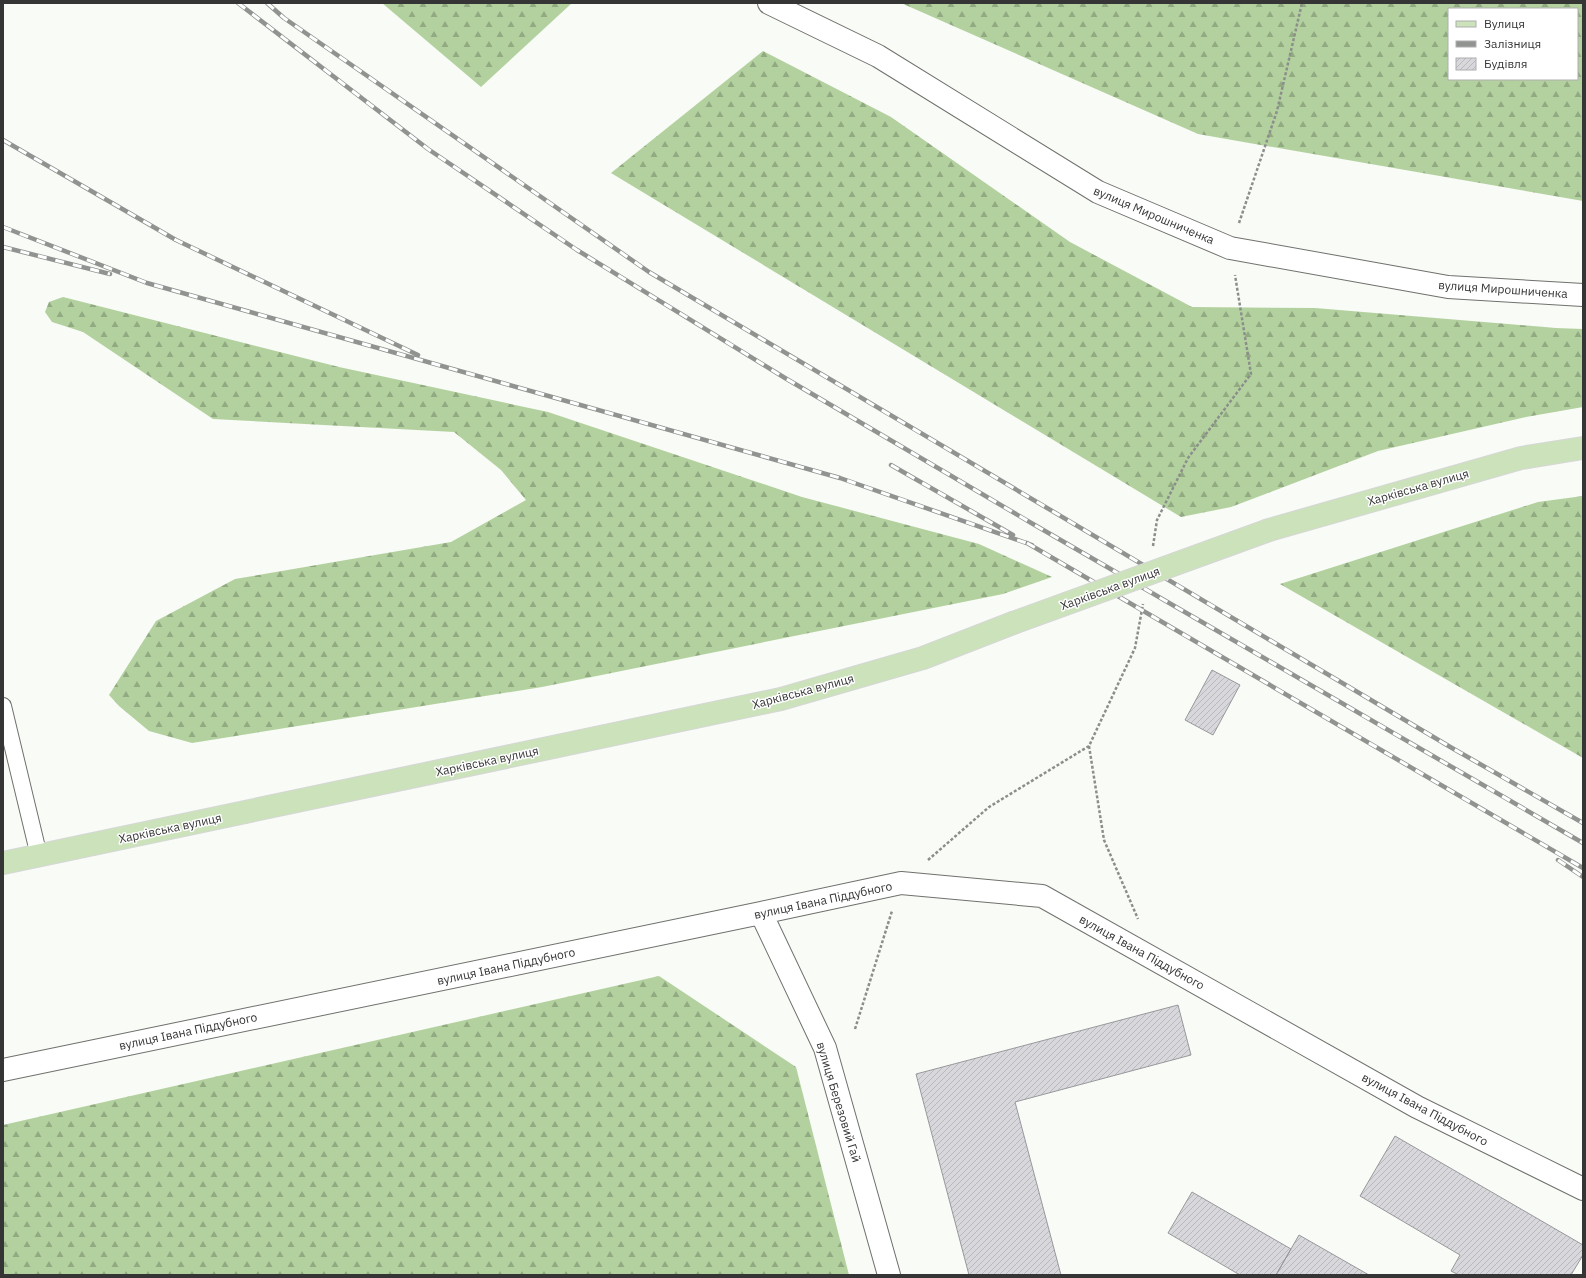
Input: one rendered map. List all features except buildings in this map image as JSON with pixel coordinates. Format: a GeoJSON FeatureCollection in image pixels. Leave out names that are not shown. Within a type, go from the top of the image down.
{"type":"FeatureCollection","features":[{"type":"Feature","properties":{"kind":"main road","name":"Харківська вулиця"},"geometry":{"type":"LineString","coordinates":[[3,863],[781,699],[923,658],[1013,623],[1269,530],[1521,458],[1583,448]]}},
{"type":"Feature","properties":{"kind":"street","name":"вулиця Мирошниченка"},"geometry":{"type":"LineString","coordinates":[[769,3],[878,56],[1098,192],[1230,248],[1448,287],[1583,295]]}},
{"type":"Feature","properties":{"kind":"street","name":"вулиця Івана Піддубного"},"geometry":{"type":"LineString","coordinates":[[3,1070],[901,883],[1042,896],[1417,1107],[1583,1189]]}},
{"type":"Feature","properties":{"kind":"street","name":"вулиця Березовий Гай"},"geometry":{"type":"LineString","coordinates":[[761,913],[825,1048],[889,1275]]}},
{"type":"Feature","properties":{"kind":"lane"},"geometry":{"type":"LineString","coordinates":[[3,706],[40,856]]}},
{"type":"Feature","properties":{"kind":"path"},"geometry":{"type":"LineString","coordinates":[[1152,550],[1157,520],[1188,458],[1251,374],[1230,248],[1277,111],[1302,3]]}},
{"type":"Feature","properties":{"kind":"path"},"geometry":{"type":"LineString","coordinates":[[855,1029],[901,883],[989,807],[1089,746],[1135,648],[1143,603]]}},
{"type":"Feature","properties":{"kind":"path"},"geometry":{"type":"LineString","coordinates":[[1089,746],[1104,840],[1140,924]]}},
{"type":"Feature","properties":{"kind":"green space"},"geometry":{"type":"Polygon","coordinates":[[[382,3],[572,3],[481,87],[382,3]]]}},
{"type":"Feature","properties":{"kind":"green space"},"geometry":{"type":"Polygon","coordinates":[[[901,3],[1583,3],[1583,201],[1198,134],[901,3]]]}},
{"type":"Feature","properties":{"kind":"green space"},"geometry":{"type":"Polygon","coordinates":[[[763,51],[891,117],[1070,242],[1192,307],[1315,308],[1583,329],[1583,407],[1526,417],[1378,451],[1231,507],[1181,517],[611,173],[763,51]]]}},
{"type":"Feature","properties":{"kind":"green space"},"geometry":{"type":"Polygon","coordinates":[[[63,297],[339,367],[548,412],[802,497],[979,544],[1052,577],[1003,594],[542,687],[192,743],[149,731],[119,706],[109,695],[156,621],[235,579],[451,542],[526,500],[501,470],[454,432],[213,419],[83,332],[52,322],[45,312],[49,302],[63,297]]]}},
{"type":"Feature","properties":{"kind":"green space"},"geometry":{"type":"Polygon","coordinates":[[[1583,496],[1583,758],[1280,584],[1538,502],[1583,496]]]}},
{"type":"Feature","properties":{"kind":"green space"},"geometry":{"type":"Polygon","coordinates":[[[659,976],[796,1067],[849,1275],[3,1275],[3,1125],[659,976]]]}},
{"type":"Feature","properties":{"kind":"railway"},"geometry":{"type":"LineString","coordinates":[[238,3],[428,149],[577,250],[785,378],[1033,524],[1583,843]]}},
{"type":"Feature","properties":{"kind":"railway"},"geometry":{"type":"LineString","coordinates":[[267,3],[284,18],[649,272],[1452,748],[1583,823]]}},
{"type":"Feature","properties":{"kind":"railway"},"geometry":{"type":"LineString","coordinates":[[3,140],[176,240],[418,355]]}},
{"type":"Feature","properties":{"kind":"railway"},"geometry":{"type":"LineString","coordinates":[[3,227],[147,283],[840,478],[1032,545]]}},
{"type":"Feature","properties":{"kind":"railway"},"geometry":{"type":"LineString","coordinates":[[3,247],[110,274]]}},
{"type":"Feature","properties":{"kind":"railway"},"geometry":{"type":"LineString","coordinates":[[891,465],[1013,535]]}},
{"type":"Feature","properties":{"kind":"railway"},"geometry":{"type":"LineString","coordinates":[[1027,543],[1583,868]]}},
{"type":"Feature","properties":{"kind":"railway"},"geometry":{"type":"LineString","coordinates":[[1558,860],[1583,877]]}}]}
